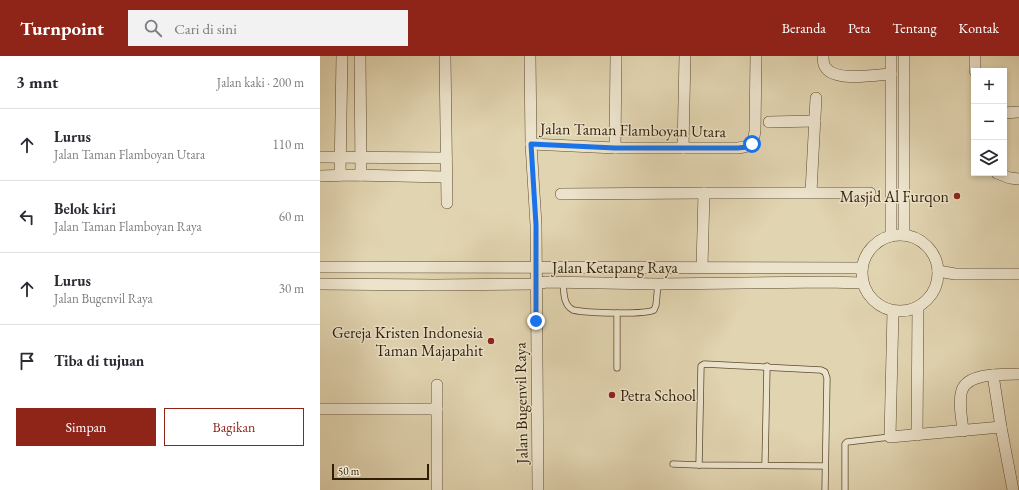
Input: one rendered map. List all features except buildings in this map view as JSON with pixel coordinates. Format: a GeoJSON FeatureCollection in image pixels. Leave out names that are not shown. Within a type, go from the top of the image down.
{"type":"FeatureCollection","features":[{"type":"Feature","properties":{"kind":"street"},"geometry":{"type":"LineString","coordinates":[[340,175],[342,56]]}},
{"type":"Feature","properties":{"kind":"street"},"geometry":{"type":"LineString","coordinates":[[360,56],[361,175]]}},
{"type":"Feature","properties":{"kind":"street"},"geometry":{"type":"LineString","coordinates":[[445,56],[447,203]]}},
{"type":"Feature","properties":{"kind":"street","name":"Jalan Bugenvil Raya"},"geometry":{"type":"LineString","coordinates":[[530,56],[531,144],[536,225],[535,267],[538,490]]}},
{"type":"Feature","properties":{"kind":"street"},"geometry":{"type":"LineString","coordinates":[[615,148],[616,56]]}},
{"type":"Feature","properties":{"kind":"street"},"geometry":{"type":"LineString","coordinates":[[683,148],[685,56]]}},
{"type":"Feature","properties":{"kind":"street","name":"Jalan Taman Flamboyan Utara"},"geometry":{"type":"LineString","coordinates":[[531,144],[615,148],[747,147],[752,144],[754,138],[756,56]]}},
{"type":"Feature","properties":{"kind":"street"},"geometry":{"type":"LineString","coordinates":[[823,56],[826,68],[835,75],[849,76],[891,74]]}},
{"type":"Feature","properties":{"kind":"street"},"geometry":{"type":"LineString","coordinates":[[891,56],[891,236]]}},
{"type":"Feature","properties":{"kind":"street"},"geometry":{"type":"LineString","coordinates":[[904,56],[904,235]]}},
{"type":"Feature","properties":{"kind":"street"},"geometry":{"type":"LineString","coordinates":[[975,56],[976,68]]}},
{"type":"Feature","properties":{"kind":"street"},"geometry":{"type":"LineString","coordinates":[[811,192],[816,98]]}},
{"type":"Feature","properties":{"kind":"street"},"geometry":{"type":"LineString","coordinates":[[1007,113],[1019,112]]}},
{"type":"Feature","properties":{"kind":"street"},"geometry":{"type":"LineString","coordinates":[[769,122],[815,121]]}},
{"type":"Feature","properties":{"kind":"street"},"geometry":{"type":"LineString","coordinates":[[320,157],[360,156],[446,158]]}},
{"type":"Feature","properties":{"kind":"street"},"geometry":{"type":"LineString","coordinates":[[320,176],[361,175],[446,177]]}},
{"type":"Feature","properties":{"kind":"street"},"geometry":{"type":"LineString","coordinates":[[1005,176],[1019,179]]}},
{"type":"Feature","properties":{"kind":"street"},"geometry":{"type":"LineString","coordinates":[[702,267],[704,193]]}},
{"type":"Feature","properties":{"kind":"street"},"geometry":{"type":"LineString","coordinates":[[561,194],[870,193]]}},
{"type":"Feature","properties":{"kind":"street"},"geometry":{"type":"LineString","coordinates":[[904,235],[915,238],[924,243],[931,251],[936,261],[938,271],[937,282],[933,292],[927,301],[908,311],[887,310],[878,305],[870,297],[863,283],[862,268],[864,259],[874,244],[891,236],[904,235]]}},
{"type":"Feature","properties":{"kind":"street","name":"Jalan Ketapang Raya"},"geometry":{"type":"LineString","coordinates":[[320,267],[862,268]]}},
{"type":"Feature","properties":{"kind":"street"},"geometry":{"type":"LineString","coordinates":[[938,271],[955,274],[1019,274]]}},
{"type":"Feature","properties":{"kind":"street","name":"Jalan Ketapang Raya"},"geometry":{"type":"LineString","coordinates":[[320,284],[434,285],[536,284],[563,282],[658,284],[863,283]]}},
{"type":"Feature","properties":{"kind":"street"},"geometry":{"type":"LineString","coordinates":[[917,436],[918,307]]}},
{"type":"Feature","properties":{"kind":"street"},"geometry":{"type":"LineString","coordinates":[[893,311],[890,437],[917,436],[1001,427]]}},
{"type":"Feature","properties":{"kind":"street"},"geometry":{"type":"LineString","coordinates":[[963,431],[961,404],[962,390],[968,383],[975,378],[993,375],[1019,374]]}},
{"type":"Feature","properties":{"kind":"street"},"geometry":{"type":"LineString","coordinates":[[993,375],[1013,490]]}},
{"type":"Feature","properties":{"kind":"street"},"geometry":{"type":"LineString","coordinates":[[437,385],[437,490]]}},
{"type":"Feature","properties":{"kind":"street"},"geometry":{"type":"LineString","coordinates":[[320,409],[437,409]]}},
{"type":"Feature","properties":{"kind":"lane"},"geometry":{"type":"LineString","coordinates":[[563,282],[565,301],[570,308],[577,311],[617,313],[643,313],[654,310],[656,305],[658,284]]}},
{"type":"Feature","properties":{"kind":"lane"},"geometry":{"type":"LineString","coordinates":[[617,313],[617,368]]}},
{"type":"Feature","properties":{"kind":"lane"},"geometry":{"type":"LineString","coordinates":[[699,465],[701,366],[704,364],[767,366],[821,370],[825,372],[827,378],[824,490]]}},
{"type":"Feature","properties":{"kind":"lane"},"geometry":{"type":"LineString","coordinates":[[765,465],[767,366]]}},
{"type":"Feature","properties":{"kind":"lane"},"geometry":{"type":"LineString","coordinates":[[845,490],[845,444],[847,442],[890,437]]}},
{"type":"Feature","properties":{"kind":"lane"},"geometry":{"type":"LineString","coordinates":[[673,464],[825,466]]}},
{"type":"Feature","properties":{"kind":"place","name":"Masjid Al Furqon"},"geometry":{"type":"Point","coordinates":[957,196]}},
{"type":"Feature","properties":{"kind":"place","name":"Gereja Kristen Indonesia Taman Majapahit"},"geometry":{"type":"Point","coordinates":[491,341]}},
{"type":"Feature","properties":{"kind":"place","name":"Petra School"},"geometry":{"type":"Point","coordinates":[612,395]}},
{"type":"Feature","properties":{"kind":"route"},"geometry":{"type":"LineString","coordinates":[[536,321],[536,225],[531,144],[615,148],[738,148],[747,147],[752,144]]}}]}
